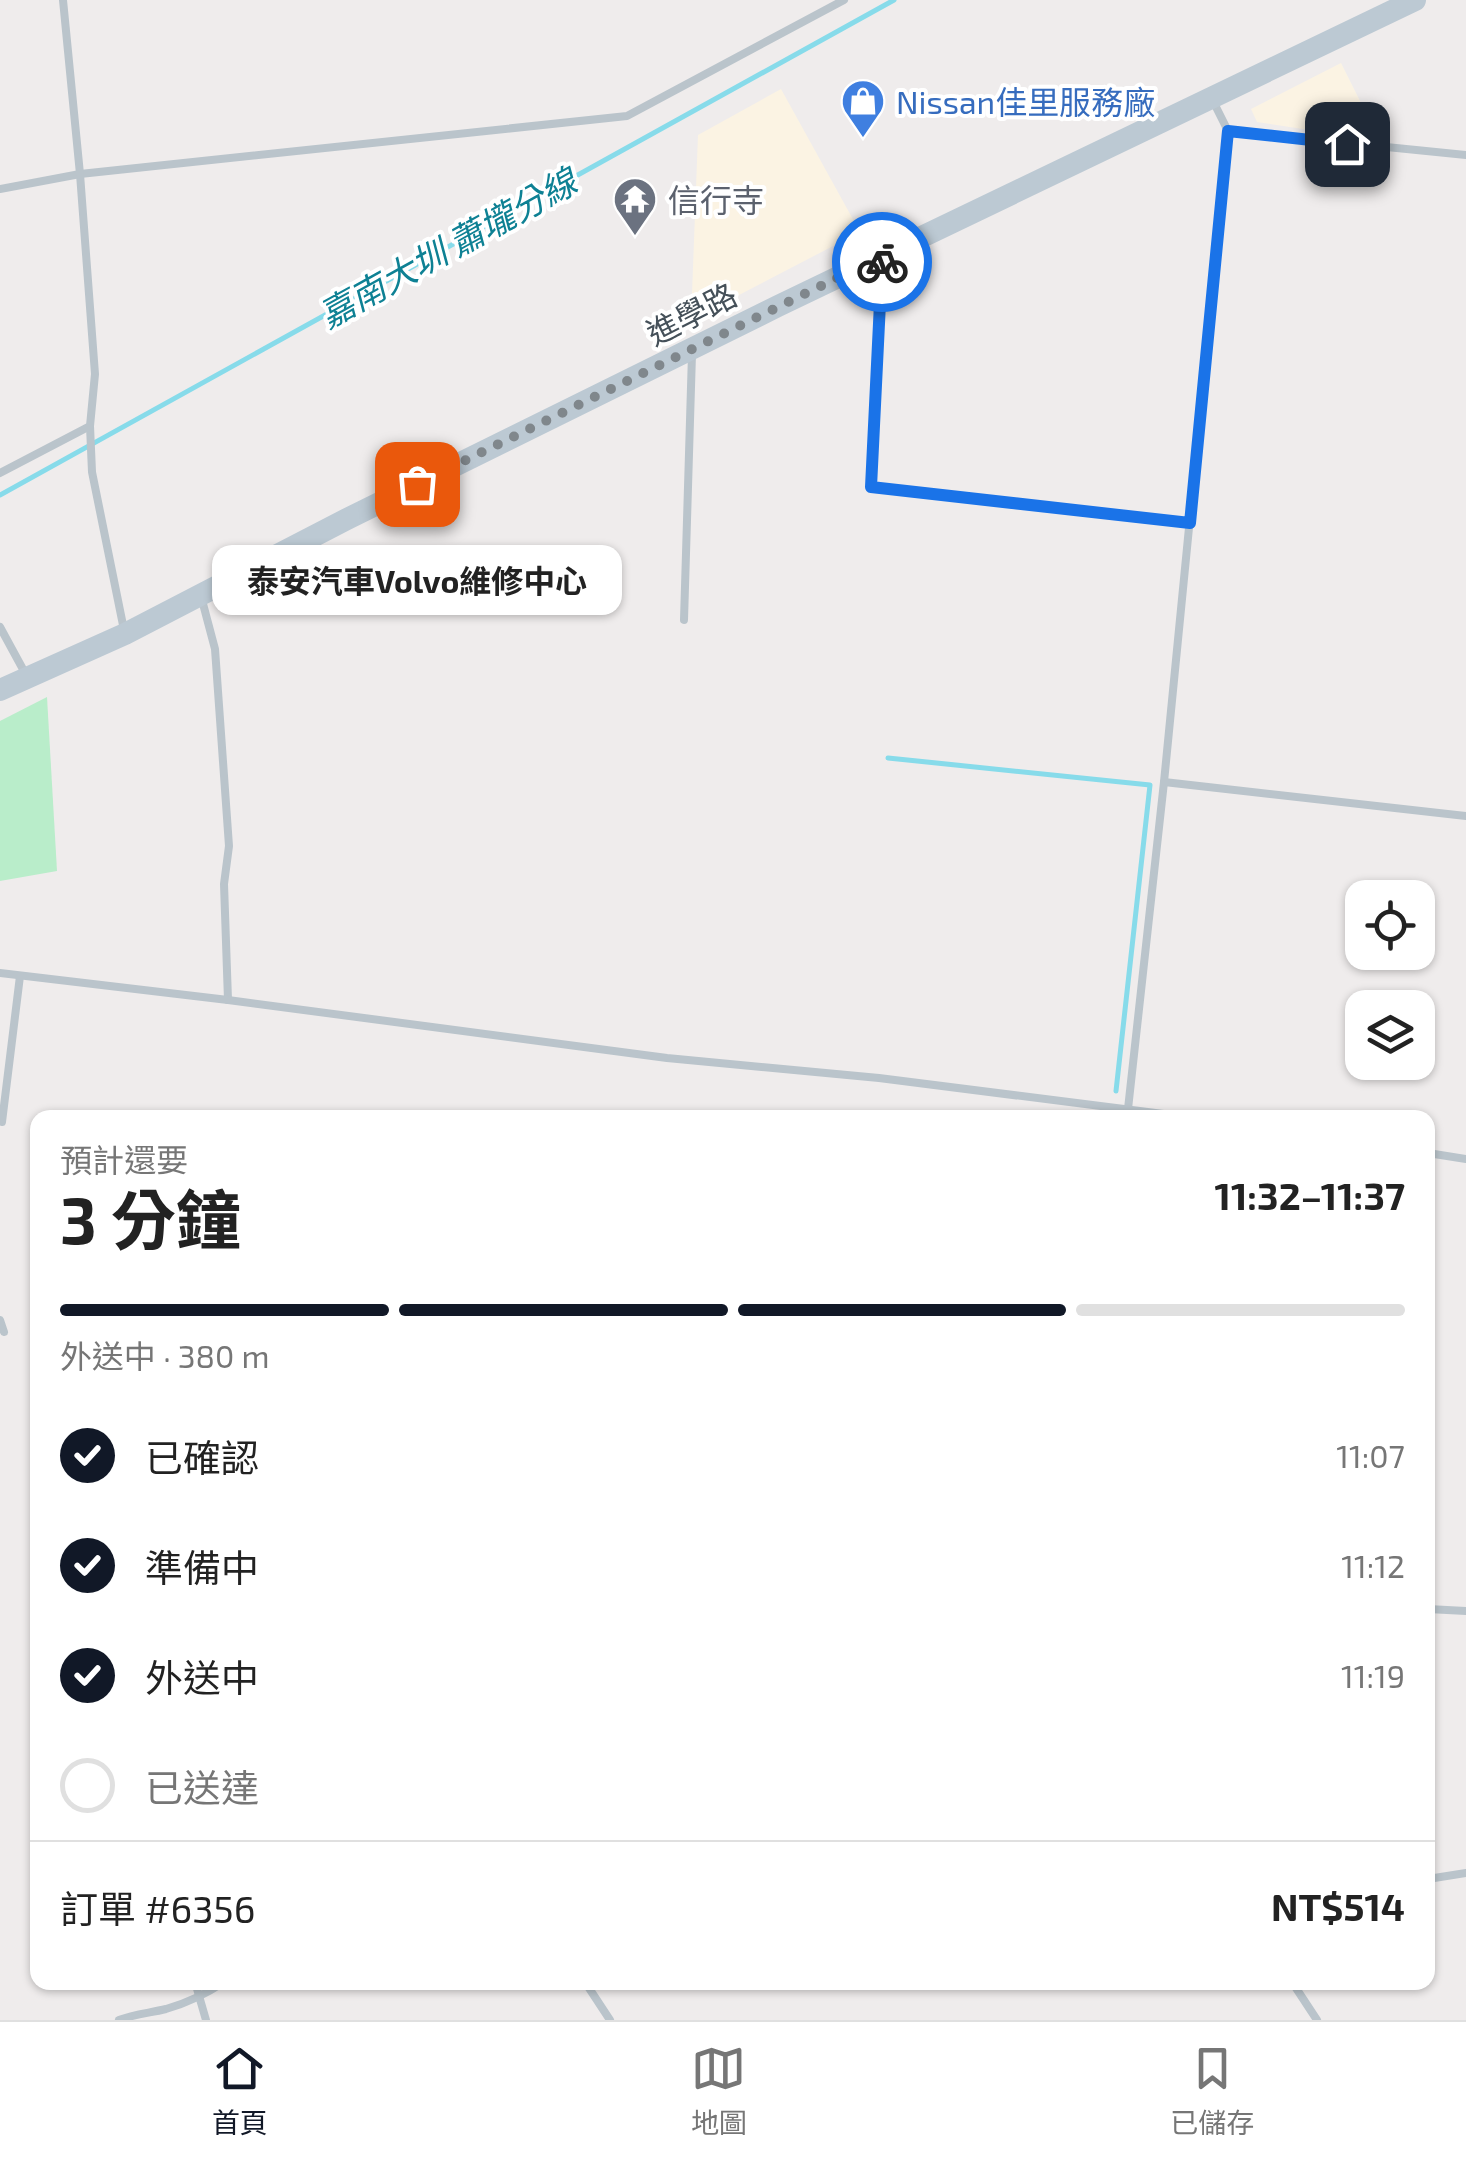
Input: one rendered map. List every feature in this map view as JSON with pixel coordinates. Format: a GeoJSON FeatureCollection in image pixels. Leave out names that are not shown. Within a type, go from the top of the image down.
{"type":"FeatureCollection","features":[{"type":"Feature","properties":{"kind":"main road","name":"進學路"},"geometry":{"type":"LineString","coordinates":[[0,690],[125,634],[347,519],[692,349],[1415,0]]}},
{"type":"Feature","properties":{"kind":"lane"},"geometry":{"type":"LineString","coordinates":[[62,0],[95,374],[90,426],[92,472],[125,634]]}},
{"type":"Feature","properties":{"kind":"lane"},"geometry":{"type":"LineString","coordinates":[[0,188],[80,174],[626,116],[844,0]]}},
{"type":"Feature","properties":{"kind":"lane"},"geometry":{"type":"LineString","coordinates":[[1127,1110],[1228,131],[1212,97]]}},
{"type":"Feature","properties":{"kind":"lane"},"geometry":{"type":"LineString","coordinates":[[1228,131],[1466,156]]}},
{"type":"Feature","properties":{"kind":"lane"},"geometry":{"type":"LineString","coordinates":[[882,256],[871,487],[1190,523]]}},
{"type":"Feature","properties":{"kind":"lane"},"geometry":{"type":"LineString","coordinates":[[684,620],[692,349]]}},
{"type":"Feature","properties":{"kind":"lane"},"geometry":{"type":"LineString","coordinates":[[0,474],[90,426]]}},
{"type":"Feature","properties":{"kind":"lane"},"geometry":{"type":"LineString","coordinates":[[200,596],[215,648],[229,846],[224,884],[228,1000]]}},
{"type":"Feature","properties":{"kind":"lane"},"geometry":{"type":"LineString","coordinates":[[0,626],[28,676]]}},
{"type":"Feature","properties":{"kind":"lane"},"geometry":{"type":"LineString","coordinates":[[1164,782],[1466,816]]}},
{"type":"Feature","properties":{"kind":"lane"},"geometry":{"type":"LineString","coordinates":[[0,973],[666,1058],[879,1078],[1112,1110]]}},
{"type":"Feature","properties":{"kind":"lane"},"geometry":{"type":"LineString","coordinates":[[2,1122],[20,976]]}},
{"type":"Feature","properties":{"kind":"lane"},"geometry":{"type":"LineString","coordinates":[[1435,1154],[1466,1158]]}},
{"type":"Feature","properties":{"kind":"lane"},"geometry":{"type":"LineString","coordinates":[[0,1320],[4,1332]]}},
{"type":"Feature","properties":{"kind":"lane"},"geometry":{"type":"LineString","coordinates":[[1435,1609],[1466,1610]]}},
{"type":"Feature","properties":{"kind":"lane"},"geometry":{"type":"LineString","coordinates":[[1435,1878],[1466,1872]]}},
{"type":"Feature","properties":{"kind":"lane"},"geometry":{"type":"LineString","coordinates":[[197,1990],[206,2020]]}},
{"type":"Feature","properties":{"kind":"lane"},"geometry":{"type":"LineString","coordinates":[[119,2020],[166,2009],[211,1990]]}},
{"type":"Feature","properties":{"kind":"lane"},"geometry":{"type":"LineString","coordinates":[[590,1990],[610,2020]]}},
{"type":"Feature","properties":{"kind":"lane"},"geometry":{"type":"LineString","coordinates":[[1297,1990],[1317,2020]]}},
{"type":"Feature","properties":{"kind":"shaded area"},"geometry":{"type":"Polygon","coordinates":[[[1341,63],[1380,141],[1257,122],[1251,109],[1341,63]]]}},
{"type":"Feature","properties":{"kind":"shaded area"},"geometry":{"type":"Polygon","coordinates":[[[781,89],[860,232],[691,320],[698,135],[781,89]]]}},
{"type":"Feature","properties":{"kind":"green space"},"geometry":{"type":"Polygon","coordinates":[[[47,697],[57,871],[0,881],[0,721],[47,697]]]}},
{"type":"Feature","properties":{"kind":"waterway","name":"嘉南大圳 蕭壠分線"},"geometry":{"type":"LineString","coordinates":[[0,495],[894,0]]}},
{"type":"Feature","properties":{"kind":"waterway"},"geometry":{"type":"LineString","coordinates":[[888,758],[1150,785],[1116,1091]]}},
{"type":"Feature","properties":{"kind":"way so far"},"geometry":{"type":"LineString","coordinates":[[417,484],[882,256],[882,262]]}},
{"type":"Feature","properties":{"kind":"place","name":"Nissan佳里服務廠"},"geometry":{"type":"Point","coordinates":[863,139]}},
{"type":"Feature","properties":{"kind":"place","name":"信行寺"},"geometry":{"type":"Point","coordinates":[635,237]}},
{"type":"Feature","properties":{"kind":"place","name":"泰安汽車Volvo維修中心"},"geometry":{"type":"Point","coordinates":[417,484]}},
{"type":"Feature","properties":{"kind":"route"},"geometry":{"type":"LineString","coordinates":[[882,262],[871,487],[1190,523],[1228,131],[1347,144]]}}]}
